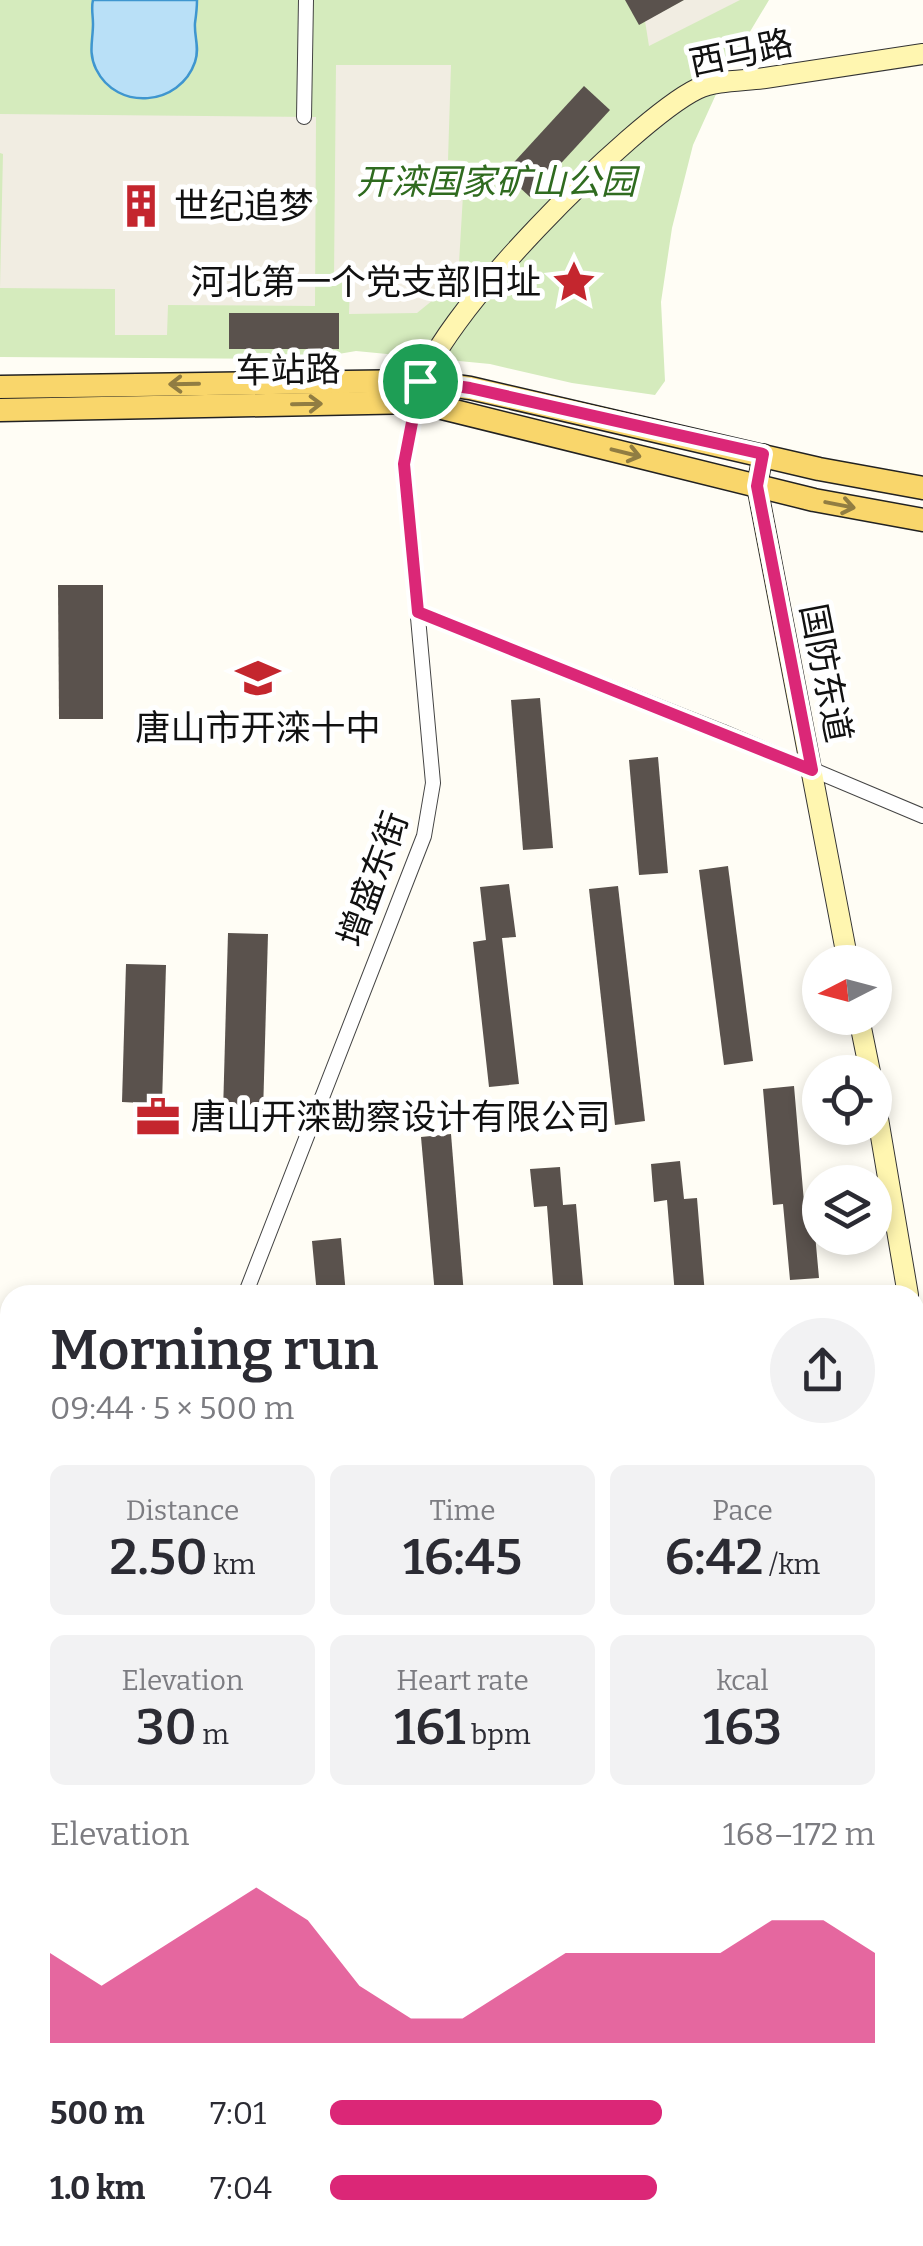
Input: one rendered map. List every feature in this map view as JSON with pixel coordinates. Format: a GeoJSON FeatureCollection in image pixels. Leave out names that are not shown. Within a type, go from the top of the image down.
{"type":"FeatureCollection","features":[{"type":"Feature","properties":{"kind":"main road","name":"车站路"},"geometry":{"type":"LineString","coordinates":[[0,387],[419,392],[757,486],[923,520]]}},
{"type":"Feature","properties":{"kind":"main road","name":"车站路"},"geometry":{"type":"LineString","coordinates":[[0,410],[470,388],[923,488]]}},
{"type":"Feature","properties":{"kind":"street"},"geometry":{"type":"LineString","coordinates":[[304,116],[306,0]]}},
{"type":"Feature","properties":{"kind":"street","name":"西马路"},"geometry":{"type":"LineString","coordinates":[[419,392],[458,316],[658,113],[700,87],[923,54]]}},
{"type":"Feature","properties":{"kind":"street","name":"增盛东街"},"geometry":{"type":"LineString","coordinates":[[249,1285],[428,821],[432,783],[404,464],[419,392]]}},
{"type":"Feature","properties":{"kind":"street","name":"国防东道"},"geometry":{"type":"LineString","coordinates":[[763,454],[757,486],[845,945]]}},
{"type":"Feature","properties":{"kind":"street"},"geometry":{"type":"LineString","coordinates":[[418,612],[923,816]]}},
{"type":"Feature","properties":{"kind":"street"},"geometry":{"type":"LineString","coordinates":[[882,1145],[906,1285]]}},
{"type":"Feature","properties":{"kind":"green space","name":"开滦国家矿山公园"},"geometry":{"type":"Polygon","coordinates":[[[0,0],[769,0],[727,70],[693,145],[672,228],[661,302],[665,381],[655,395],[572,383],[490,364],[356,351],[309,359],[0,357],[0,0]]]}},
{"type":"Feature","properties":{"kind":"shaded area"},"geometry":{"type":"Polygon","coordinates":[[[684,0],[740,0],[649,46],[645,21],[684,0]]]}},
{"type":"Feature","properties":{"kind":"shaded area"},"geometry":{"type":"Polygon","coordinates":[[[336,65],[451,65],[448,160],[465,161],[459,263],[465,274],[417,313],[349,314],[350,280],[334,279],[336,65]]]}},
{"type":"Feature","properties":{"kind":"shaded area"},"geometry":{"type":"Polygon","coordinates":[[[0,114],[316,117],[315,306],[168,305],[167,335],[115,335],[115,289],[0,288],[0,114]]]}},
{"type":"Feature","properties":{"kind":"water"},"geometry":{"type":"Polygon","coordinates":[[[93,0],[197,0],[196,57],[187,77],[163,95],[148,98],[118,92],[106,83],[92,57],[93,0]]]}},
{"type":"Feature","properties":{"kind":"building"},"geometry":{"type":"Polygon","coordinates":[[[625,0],[684,0],[639,25],[625,0]]]}},
{"type":"Feature","properties":{"kind":"building"},"geometry":{"type":"Polygon","coordinates":[[[584,86],[610,110],[530,197],[504,173],[584,86]]]}},
{"type":"Feature","properties":{"kind":"building"},"geometry":{"type":"Polygon","coordinates":[[[229,313],[339,313],[339,349],[229,349],[229,313]]]}},
{"type":"Feature","properties":{"kind":"building"},"geometry":{"type":"Polygon","coordinates":[[[58,585],[103,585],[103,719],[59,719],[58,585]]]}},
{"type":"Feature","properties":{"kind":"building"},"geometry":{"type":"Polygon","coordinates":[[[540,698],[553,848],[523,850],[511,700],[540,698]]]}},
{"type":"Feature","properties":{"kind":"building"},"geometry":{"type":"Polygon","coordinates":[[[658,757],[668,873],[639,875],[629,760],[658,757]]]}},
{"type":"Feature","properties":{"kind":"building"},"geometry":{"type":"Polygon","coordinates":[[[728,866],[753,1061],[724,1065],[699,870],[728,866]]]}},
{"type":"Feature","properties":{"kind":"building"},"geometry":{"type":"Polygon","coordinates":[[[509,884],[516,937],[502,938],[519,1084],[489,1087],[473,942],[486,940],[480,887],[509,884]]]}},
{"type":"Feature","properties":{"kind":"building"},"geometry":{"type":"Polygon","coordinates":[[[618,886],[645,1121],[615,1125],[589,889],[618,886]]]}},
{"type":"Feature","properties":{"kind":"building"},"geometry":{"type":"Polygon","coordinates":[[[228,933],[268,934],[263,1114],[223,1113],[228,933]]]}},
{"type":"Feature","properties":{"kind":"building"},"geometry":{"type":"Polygon","coordinates":[[[126,964],[166,965],[162,1104],[122,1102],[126,964]]]}},
{"type":"Feature","properties":{"kind":"building"},"geometry":{"type":"Polygon","coordinates":[[[794,1086],[802,1179],[802,1255],[817,1255],[819,1278],[790,1280],[783,1204],[773,1205],[763,1089],[794,1086]]]}},
{"type":"Feature","properties":{"kind":"building"},"geometry":{"type":"Polygon","coordinates":[[[451,1134],[463,1285],[434,1285],[421,1137],[451,1134]]]}},
{"type":"Feature","properties":{"kind":"building"},"geometry":{"type":"Polygon","coordinates":[[[680,1161],[684,1199],[697,1198],[704,1285],[674,1285],[667,1200],[654,1202],[651,1164],[680,1161]]]}},
{"type":"Feature","properties":{"kind":"building"},"geometry":{"type":"Polygon","coordinates":[[[560,1167],[563,1205],[576,1204],[583,1285],[553,1285],[547,1206],[534,1207],[530,1169],[560,1167]]]}},
{"type":"Feature","properties":{"kind":"building"},"geometry":{"type":"Polygon","coordinates":[[[341,1238],[345,1285],[316,1285],[312,1241],[341,1238]]]}},
{"type":"Feature","properties":{"kind":"place","name":"世纪追梦"},"geometry":{"type":"Point","coordinates":[141,206]}},
{"type":"Feature","properties":{"kind":"place","name":"河北第一个党支部旧址"},"geometry":{"type":"Point","coordinates":[574,282]}},
{"type":"Feature","properties":{"kind":"place","name":"唐山市开滦十中"},"geometry":{"type":"Point","coordinates":[258,678]}},
{"type":"Feature","properties":{"kind":"place","name":"唐山开滦勘察设计有限公司"},"geometry":{"type":"Point","coordinates":[158,1117]}},
{"type":"Feature","properties":{"kind":"route"},"geometry":{"type":"LineString","coordinates":[[420,381],[470,388],[763,454],[757,486],[812,770],[418,612],[404,464],[420,381]]}}]}
